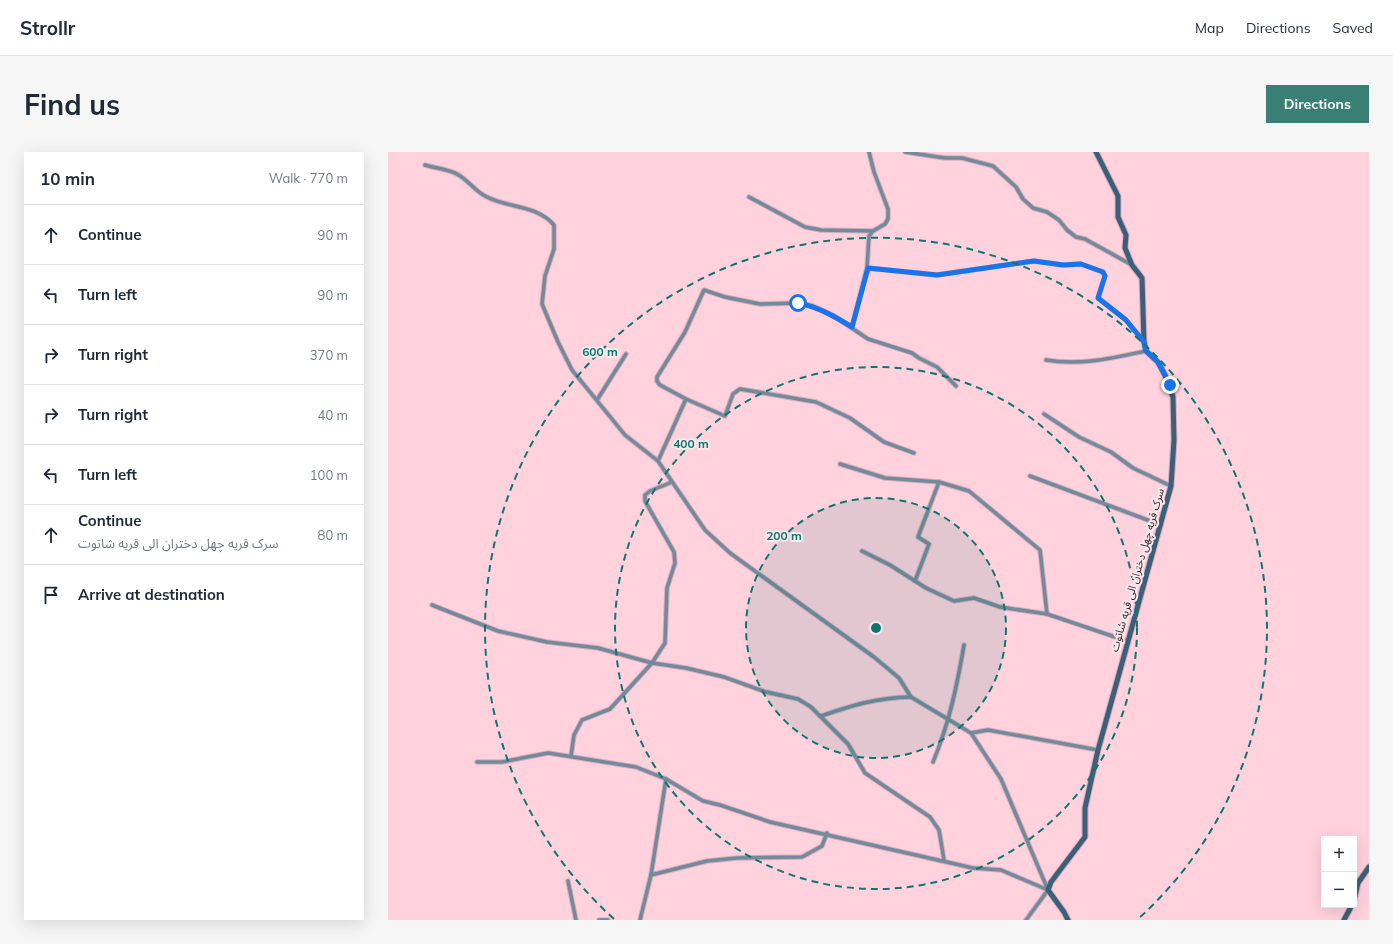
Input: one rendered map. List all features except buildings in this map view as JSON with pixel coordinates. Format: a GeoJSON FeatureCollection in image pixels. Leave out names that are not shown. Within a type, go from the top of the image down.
{"type":"FeatureCollection","features":[{"type":"Feature","properties":{"kind":"street"},"geometry":{"type":"LineString","coordinates":[[749,197],[805,227],[821,230],[873,231],[885,224],[888,219],[888,209],[874,172],[869,152]]}},
{"type":"Feature","properties":{"kind":"street"},"geometry":{"type":"LineString","coordinates":[[905,152],[945,158],[962,158],[993,166],[1016,187],[1023,199],[1033,208],[1047,212],[1059,220],[1067,230],[1076,237],[1085,239],[1132,265]]}},
{"type":"Feature","properties":{"kind":"street"},"geometry":{"type":"LineString","coordinates":[[945,152],[945,158]]}},
{"type":"Feature","properties":{"kind":"street"},"geometry":{"type":"LineString","coordinates":[[1046,360],[1066,363],[1107,360],[1146,351],[1144,342],[1142,278],[1132,265],[1125,248],[1126,235],[1118,217],[1118,196],[1096,152]]}},
{"type":"Feature","properties":{"kind":"street"},"geometry":{"type":"LineString","coordinates":[[425,164],[457,174],[484,196],[496,201],[524,207],[550,220],[554,225],[554,249],[545,276],[542,304],[572,370],[625,435],[658,461],[705,530],[710,535],[730,553],[874,657],[899,678],[911,697],[970,733],[1001,779],[1048,890],[1068,920]]}},
{"type":"Feature","properties":{"kind":"street"},"geometry":{"type":"LineString","coordinates":[[852,327],[868,268],[868,242],[873,231]]}},
{"type":"Feature","properties":{"kind":"street"},"geometry":{"type":"LineString","coordinates":[[868,268],[937,275],[1034,261],[1063,265],[1081,264],[1103,272],[1105,281],[1098,298],[1126,320],[1144,342]]}},
{"type":"Feature","properties":{"kind":"street"},"geometry":{"type":"LineString","coordinates":[[914,453],[884,442],[850,418],[816,402],[740,389],[733,394],[725,416],[686,399],[657,381],[657,377],[685,332],[704,290],[724,297],[760,304],[798,303],[813,306],[834,316],[868,339],[912,353],[937,367],[956,386]]}},
{"type":"Feature","properties":{"kind":"street","name":"سرک قریه چهل دختران الی قریه شاتوت"},"geometry":{"type":"LineString","coordinates":[[1048,890],[1052,882],[1085,836],[1085,808],[1098,750],[1171,486],[1174,440],[1173,397],[1158,362],[1146,351]]}},
{"type":"Feature","properties":{"kind":"street"},"geometry":{"type":"LineString","coordinates":[[597,400],[626,354]]}},
{"type":"Feature","properties":{"kind":"street"},"geometry":{"type":"LineString","coordinates":[[658,461],[686,399]]}},
{"type":"Feature","properties":{"kind":"street"},"geometry":{"type":"LineString","coordinates":[[1044,414],[1079,437],[1111,452],[1133,468],[1171,486]]}},
{"type":"Feature","properties":{"kind":"street"},"geometry":{"type":"LineString","coordinates":[[840,464],[885,478],[940,482],[969,491],[1040,550],[1047,614]]}},
{"type":"Feature","properties":{"kind":"street"},"geometry":{"type":"LineString","coordinates":[[1030,476],[1161,525]]}},
{"type":"Feature","properties":{"kind":"street"},"geometry":{"type":"LineString","coordinates":[[571,756],[574,735],[582,720],[610,709],[652,663],[665,643],[667,588],[675,563],[674,552],[645,501],[645,495],[650,491],[672,482]]}},
{"type":"Feature","properties":{"kind":"street"},"geometry":{"type":"LineString","coordinates":[[915,581],[929,545],[918,537],[940,482]]}},
{"type":"Feature","properties":{"kind":"street"},"geometry":{"type":"LineString","coordinates":[[862,552],[890,565],[926,588],[954,601],[974,598],[1000,607],[1047,614],[1127,641]]}},
{"type":"Feature","properties":{"kind":"street"},"geometry":{"type":"LineString","coordinates":[[432,605],[498,631],[547,642],[598,648],[652,663],[686,668],[724,677],[766,692],[798,699],[811,707],[848,744],[865,772],[930,817],[939,830],[944,860]]}},
{"type":"Feature","properties":{"kind":"street"},"geometry":{"type":"LineString","coordinates":[[933,762],[949,720],[957,689],[964,645]]}},
{"type":"Feature","properties":{"kind":"street"},"geometry":{"type":"LineString","coordinates":[[821,716],[861,702],[911,697]]}},
{"type":"Feature","properties":{"kind":"street"},"geometry":{"type":"LineString","coordinates":[[970,733],[988,730],[1098,750]]}},
{"type":"Feature","properties":{"kind":"street"},"geometry":{"type":"LineString","coordinates":[[478,762],[502,762],[548,753],[636,767],[666,779],[703,801],[720,805],[770,822],[827,833],[973,868],[1001,870],[1048,890]]}},
{"type":"Feature","properties":{"kind":"street"},"geometry":{"type":"LineString","coordinates":[[640,920],[651,875],[666,779]]}},
{"type":"Feature","properties":{"kind":"street"},"geometry":{"type":"LineString","coordinates":[[651,875],[707,861],[737,858],[802,857],[822,846],[827,833]]}},
{"type":"Feature","properties":{"kind":"street"},"geometry":{"type":"LineString","coordinates":[[1357,887],[1358,883],[1369,867]]}},
{"type":"Feature","properties":{"kind":"street"},"geometry":{"type":"LineString","coordinates":[[568,881],[576,920]]}},
{"type":"Feature","properties":{"kind":"street"},"geometry":{"type":"LineString","coordinates":[[1026,920],[1048,890]]}},
{"type":"Feature","properties":{"kind":"street"},"geometry":{"type":"LineString","coordinates":[[1344,920],[1350,908]]}},
{"type":"Feature","properties":{"kind":"street"},"geometry":{"type":"LineString","coordinates":[[599,920],[608,920]]}},
{"type":"Feature","properties":{"kind":"route"},"geometry":{"type":"LineString","coordinates":[[798,303],[813,306],[852,327],[868,268],[937,275],[1034,261],[1063,265],[1081,264],[1103,272],[1105,281],[1100,289],[1098,298],[1104,305],[1126,320],[1144,342],[1146,351],[1158,362],[1170,385]]}}]}
